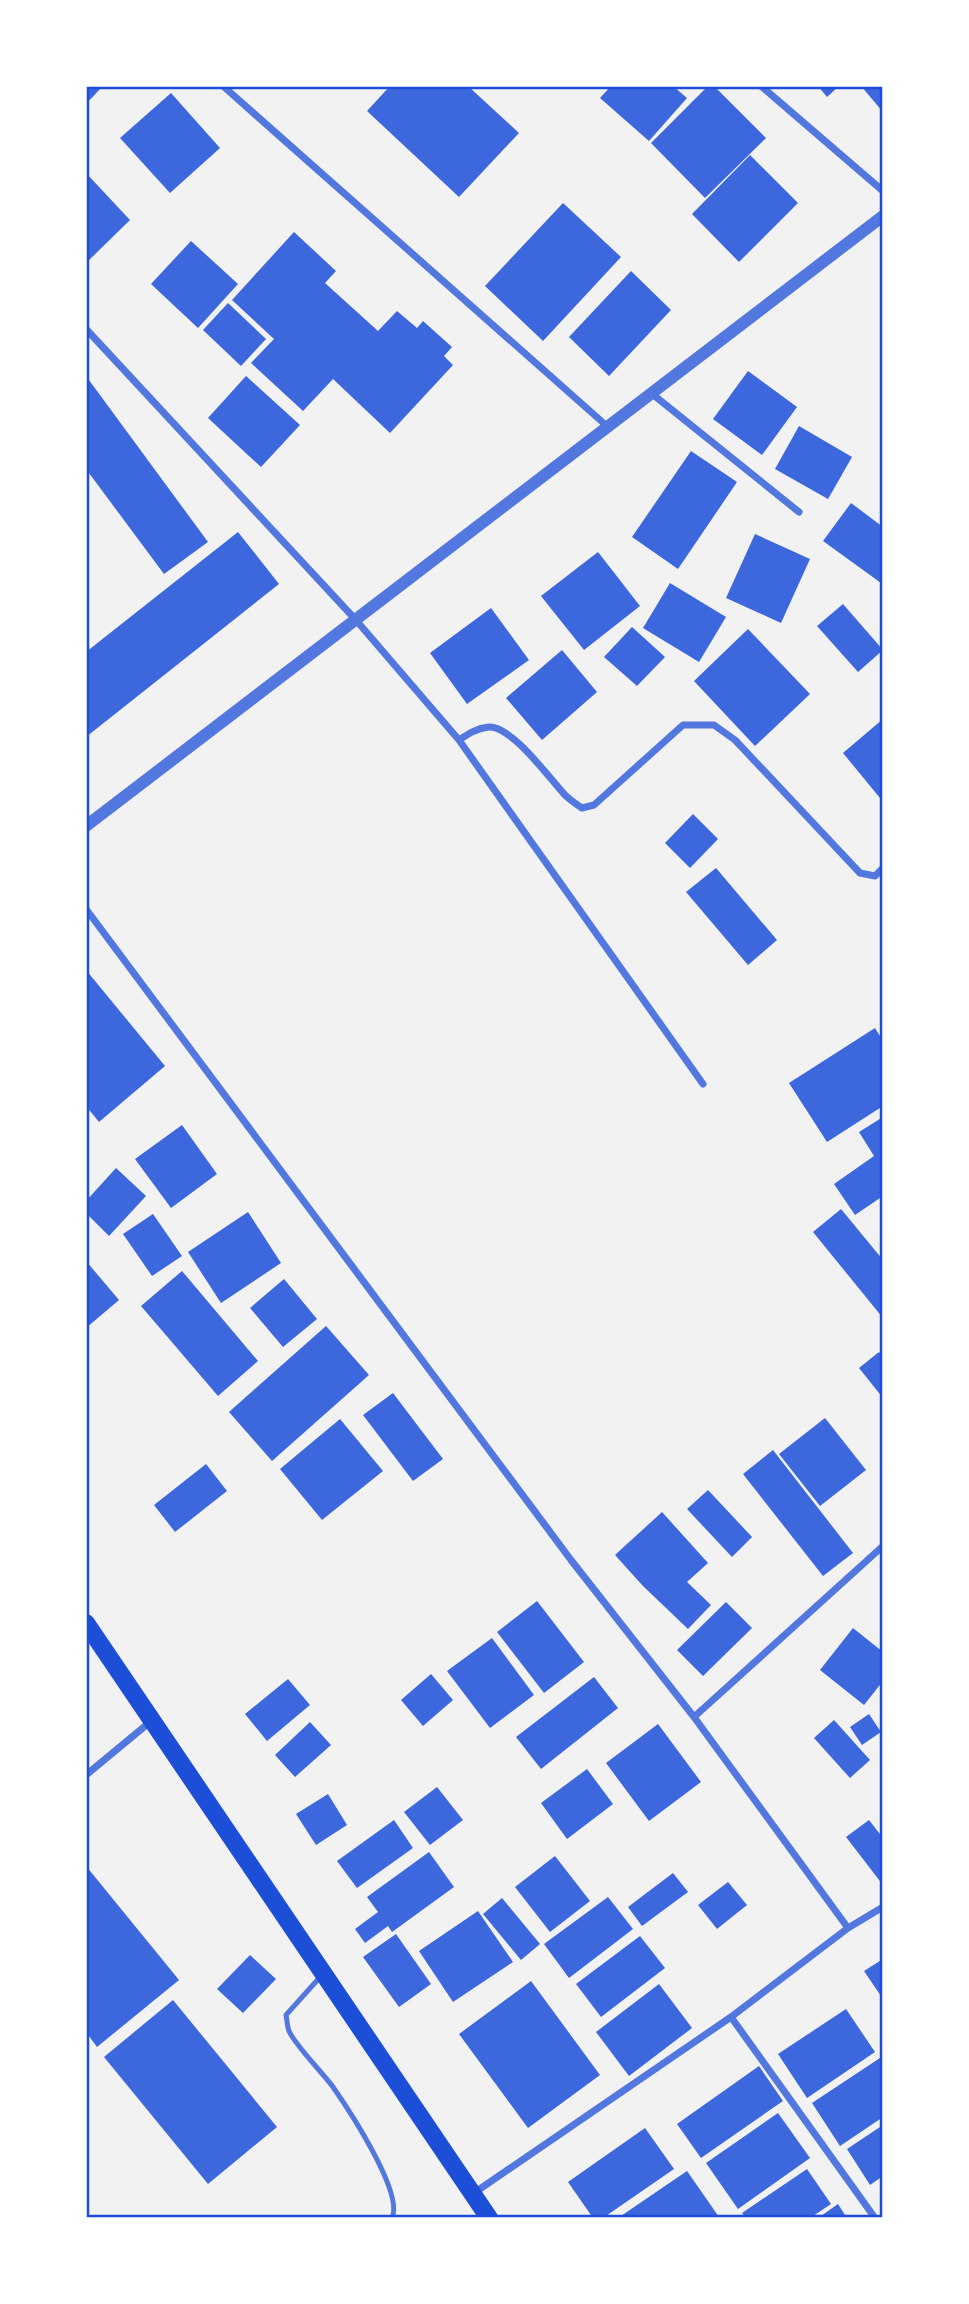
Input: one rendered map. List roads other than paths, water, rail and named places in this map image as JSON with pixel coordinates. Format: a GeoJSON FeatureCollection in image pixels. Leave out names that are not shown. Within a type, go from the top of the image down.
{"type":"FeatureCollection","features":[{"type":"Feature","properties":{"kind":"main road"},"geometry":{"type":"LineString","coordinates":[[86,1623],[489,2218]]}},
{"type":"Feature","properties":{"kind":"street"},"geometry":{"type":"LineString","coordinates":[[222,86],[608,427]]}},
{"type":"Feature","properties":{"kind":"street"},"geometry":{"type":"LineString","coordinates":[[761,86],[883,191]]}},
{"type":"Feature","properties":{"kind":"street"},"geometry":{"type":"LineString","coordinates":[[86,826],[883,216]]}},
{"type":"Feature","properties":{"kind":"street"},"geometry":{"type":"LineString","coordinates":[[86,329],[355,620],[459,740],[703,1084]]}},
{"type":"Feature","properties":{"kind":"street"},"geometry":{"type":"LineString","coordinates":[[651,394],[799,512]]}},
{"type":"Feature","properties":{"kind":"street"},"geometry":{"type":"LineString","coordinates":[[459,740],[477,729],[503,729],[567,797],[582,808],[594,805],[683,725],[714,725],[735,740],[860,873],[875,876],[883,869]]}},
{"type":"Feature","properties":{"kind":"street"},"geometry":{"type":"LineString","coordinates":[[86,909],[571,1560],[694,1717],[848,1928]]}},
{"type":"Feature","properties":{"kind":"street"},"geometry":{"type":"LineString","coordinates":[[694,1717],[883,1546]]}},
{"type":"Feature","properties":{"kind":"street"},"geometry":{"type":"LineString","coordinates":[[86,1774],[152,1720]]}},
{"type":"Feature","properties":{"kind":"street"},"geometry":{"type":"LineString","coordinates":[[472,2193],[731,2017],[848,1928],[883,1907]]}},
{"type":"Feature","properties":{"kind":"street"},"geometry":{"type":"LineString","coordinates":[[731,2017],[875,2218]]}},
{"type":"Feature","properties":{"kind":"lane"},"geometry":{"type":"LineString","coordinates":[[323,1973],[286,2015],[289,2031],[333,2087],[370,2147],[390,2187],[395,2212],[392,2218]]}}]}
